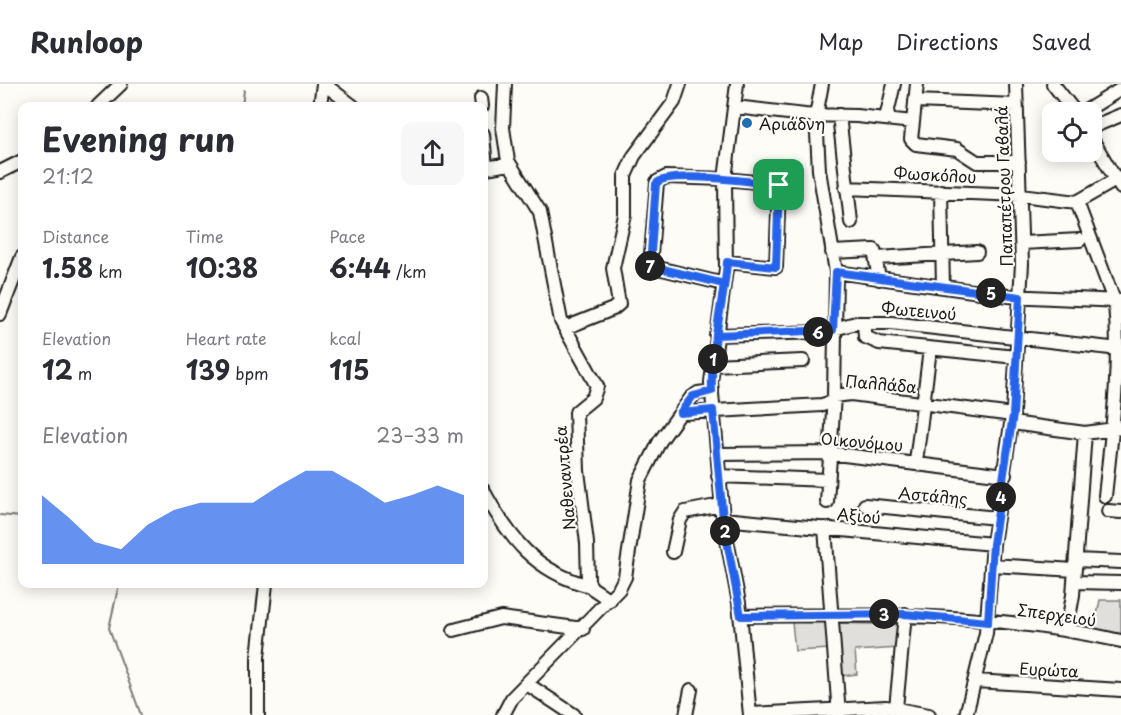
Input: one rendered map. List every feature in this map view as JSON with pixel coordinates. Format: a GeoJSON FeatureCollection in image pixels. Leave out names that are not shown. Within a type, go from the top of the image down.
{"type":"FeatureCollection","features":[{"type":"Feature","properties":{"kind":"street"},"geometry":{"type":"LineString","coordinates":[[102,102],[121,84]]}},
{"type":"Feature","properties":{"kind":"street"},"geometry":{"type":"LineString","coordinates":[[321,102],[323,84],[348,102]]}},
{"type":"Feature","properties":{"kind":"street","name":"Ναθεναντρέα"},"geometry":{"type":"LineString","coordinates":[[505,84],[504,137],[509,164],[542,216],[560,316],[597,386],[593,398],[577,410],[575,419],[590,586]]}},
{"type":"Feature","properties":{"kind":"street"},"geometry":{"type":"LineString","coordinates":[[565,328],[604,313],[620,304],[613,264],[624,222],[626,176],[634,156],[674,102],[680,84]]}},
{"type":"Feature","properties":{"kind":"street"},"geometry":{"type":"LineString","coordinates":[[737,84],[725,179],[727,262],[712,365],[712,391],[721,505],[741,616],[750,715],[896,708],[929,715]]}},
{"type":"Feature","properties":{"kind":"street"},"geometry":{"type":"LineString","coordinates":[[822,84],[816,116],[823,202],[836,272],[833,330],[834,396],[827,501]]}},
{"type":"Feature","properties":{"kind":"street"},"geometry":{"type":"LineString","coordinates":[[886,118],[894,84]]}},
{"type":"Feature","properties":{"kind":"street"},"geometry":{"type":"LineString","coordinates":[[917,84],[911,139],[916,144],[957,149],[977,162],[1019,162]]}},
{"type":"Feature","properties":{"kind":"street","name":"Παπαπέτρου Γαβαλά"},"geometry":{"type":"LineString","coordinates":[[966,715],[988,622],[993,544],[1013,419],[1022,243],[1016,84]]}},
{"type":"Feature","properties":{"kind":"street"},"geometry":{"type":"LineString","coordinates":[[1053,84],[1067,102]]}},
{"type":"Feature","properties":{"kind":"street"},"geometry":{"type":"LineString","coordinates":[[1100,102],[1121,89]]}},
{"type":"Feature","properties":{"kind":"street"},"geometry":{"type":"LineString","coordinates":[[915,101],[1016,105]]}},
{"type":"Feature","properties":{"kind":"street"},"geometry":{"type":"LineString","coordinates":[[735,107],[816,116],[839,115],[913,122]]}},
{"type":"Feature","properties":{"kind":"street"},"geometry":{"type":"LineString","coordinates":[[839,115],[851,222]]}},
{"type":"Feature","properties":{"kind":"street"},"geometry":{"type":"LineString","coordinates":[[1102,123],[1121,115]]}},
{"type":"Feature","properties":{"kind":"street"},"geometry":{"type":"LineString","coordinates":[[1102,155],[1119,181],[1077,202],[1118,302],[1120,372],[1117,428],[1105,496]]}},
{"type":"Feature","properties":{"kind":"street"},"geometry":{"type":"LineString","coordinates":[[0,172],[18,164]]}},
{"type":"Feature","properties":{"kind":"street"},"geometry":{"type":"LineString","coordinates":[[488,168],[509,164]]}},
{"type":"Feature","properties":{"kind":"street"},"geometry":{"type":"LineString","coordinates":[[724,284],[650,266],[656,184],[666,177],[725,179],[782,185],[776,267],[727,262]]}},
{"type":"Feature","properties":{"kind":"street","name":"Φωσκόλου"},"geometry":{"type":"LineString","coordinates":[[846,188],[1021,195],[1077,202]]}},
{"type":"Feature","properties":{"kind":"street"},"geometry":{"type":"LineString","coordinates":[[941,191],[943,287]]}},
{"type":"Feature","properties":{"kind":"street"},"geometry":{"type":"LineString","coordinates":[[1022,243],[1080,240]]}},
{"type":"Feature","properties":{"kind":"street"},"geometry":{"type":"LineString","coordinates":[[832,252],[870,249],[876,251],[879,279]]}},
{"type":"Feature","properties":{"kind":"street"},"geometry":{"type":"LineString","coordinates":[[877,258],[942,256],[977,252]]}},
{"type":"Feature","properties":{"kind":"street"},"geometry":{"type":"LineString","coordinates":[[0,314],[18,267]]}},
{"type":"Feature","properties":{"kind":"street"},"geometry":{"type":"LineString","coordinates":[[836,272],[1020,297],[1118,302]]}},
{"type":"Feature","properties":{"kind":"street"},"geometry":{"type":"LineString","coordinates":[[864,323],[865,337],[870,340],[930,349],[1016,357]]}},
{"type":"Feature","properties":{"kind":"street","name":"Φωτεινού"},"geometry":{"type":"LineString","coordinates":[[716,335],[833,330],[864,323],[906,323],[1119,349]]}},
{"type":"Feature","properties":{"kind":"street"},"geometry":{"type":"LineString","coordinates":[[916,462],[930,349]]}},
{"type":"Feature","properties":{"kind":"street"},"geometry":{"type":"LineString","coordinates":[[712,365],[803,361]]}},
{"type":"Feature","properties":{"kind":"street"},"geometry":{"type":"LineString","coordinates":[[503,715],[510,701],[583,629],[610,600],[625,578],[640,480],[660,441],[693,396],[712,391]]}},
{"type":"Feature","properties":{"kind":"street","name":"Παλλάδα"},"geometry":{"type":"LineString","coordinates":[[680,413],[822,405],[832,402],[834,396],[851,394],[924,403],[1085,433],[1117,428]]}},
{"type":"Feature","properties":{"kind":"street"},"geometry":{"type":"LineString","coordinates":[[1067,629],[1075,571],[1085,433]]}},
{"type":"Feature","properties":{"kind":"street","name":"Οικονόμου"},"geometry":{"type":"LineString","coordinates":[[717,454],[830,453],[1005,475]]}},
{"type":"Feature","properties":{"kind":"street"},"geometry":{"type":"LineString","coordinates":[[718,476],[828,480]]}},
{"type":"Feature","properties":{"kind":"street"},"geometry":{"type":"LineString","coordinates":[[488,497],[528,555],[563,577],[590,586],[610,600]]}},
{"type":"Feature","properties":{"kind":"street"},"geometry":{"type":"LineString","coordinates":[[673,552],[680,520],[685,512],[721,505]]}},
{"type":"Feature","properties":{"kind":"street","name":"Αστάλης"},"geometry":{"type":"LineString","coordinates":[[865,506],[998,518]]}},
{"type":"Feature","properties":{"kind":"street","name":"Αξιού"},"geometry":{"type":"LineString","coordinates":[[723,519],[993,544]]}},
{"type":"Feature","properties":{"kind":"street"},"geometry":{"type":"LineString","coordinates":[[825,528],[839,712]]}},
{"type":"Feature","properties":{"kind":"street"},"geometry":{"type":"LineString","coordinates":[[1075,571],[1121,562]]}},
{"type":"Feature","properties":{"kind":"street"},"geometry":{"type":"LineString","coordinates":[[991,565],[1075,571],[1121,583]]}},
{"type":"Feature","properties":{"kind":"street"},"geometry":{"type":"LineString","coordinates":[[258,715],[258,657],[266,588]]}},
{"type":"Feature","properties":{"kind":"street"},"geometry":{"type":"LineString","coordinates":[[896,708],[905,614]]}},
{"type":"Feature","properties":{"kind":"street","name":"Σπερχειού"},"geometry":{"type":"LineString","coordinates":[[741,616],[905,614],[1067,629],[1121,641]]}},
{"type":"Feature","properties":{"kind":"street"},"geometry":{"type":"LineString","coordinates":[[454,630],[501,618],[583,629]]}},
{"type":"Feature","properties":{"kind":"street","name":"Ευρώτα"},"geometry":{"type":"LineString","coordinates":[[975,681],[1121,690]]}},
{"type":"Feature","properties":{"kind":"street"},"geometry":{"type":"LineString","coordinates":[[526,684],[573,715]]}},
{"type":"Feature","properties":{"kind":"street"},"geometry":{"type":"LineString","coordinates":[[686,715],[691,690]]}},
{"type":"Feature","properties":{"kind":"shaded area"},"geometry":{"type":"Polygon","coordinates":[[[1100,600],[1121,600],[1121,634],[1094,629],[1100,600]]]}},
{"type":"Feature","properties":{"kind":"shaded area"},"geometry":{"type":"Polygon","coordinates":[[[792,622],[828,622],[830,649],[795,651],[792,622]]]}},
{"type":"Feature","properties":{"kind":"shaded area"},"geometry":{"type":"Polygon","coordinates":[[[838,623],[901,625],[898,648],[855,651],[857,674],[841,676],[838,623]]]}},
{"type":"Feature","properties":{"kind":"waterway"},"geometry":{"type":"LineString","coordinates":[[242,102],[244,90]]}},
{"type":"Feature","properties":{"kind":"waterway"},"geometry":{"type":"LineString","coordinates":[[0,515],[18,517]]}},
{"type":"Feature","properties":{"kind":"waterway"},"geometry":{"type":"LineString","coordinates":[[118,588],[109,628],[141,715]]}},
{"type":"Feature","properties":{"kind":"place","name":"Αριάδνη"},"geometry":{"type":"Point","coordinates":[747,123]}},
{"type":"Feature","properties":{"kind":"route"},"geometry":{"type":"LineString","coordinates":[[779,185],[725,179],[666,177],[660,179],[656,184],[650,266],[724,284],[716,335],[833,330],[836,272],[1020,297],[1013,415],[993,544],[988,622],[905,614],[741,616],[723,519],[713,410],[680,413],[693,396],[701,392],[712,391],[712,365],[716,335],[719,316],[724,284],[727,262],[776,267],[779,185]]}}]}
